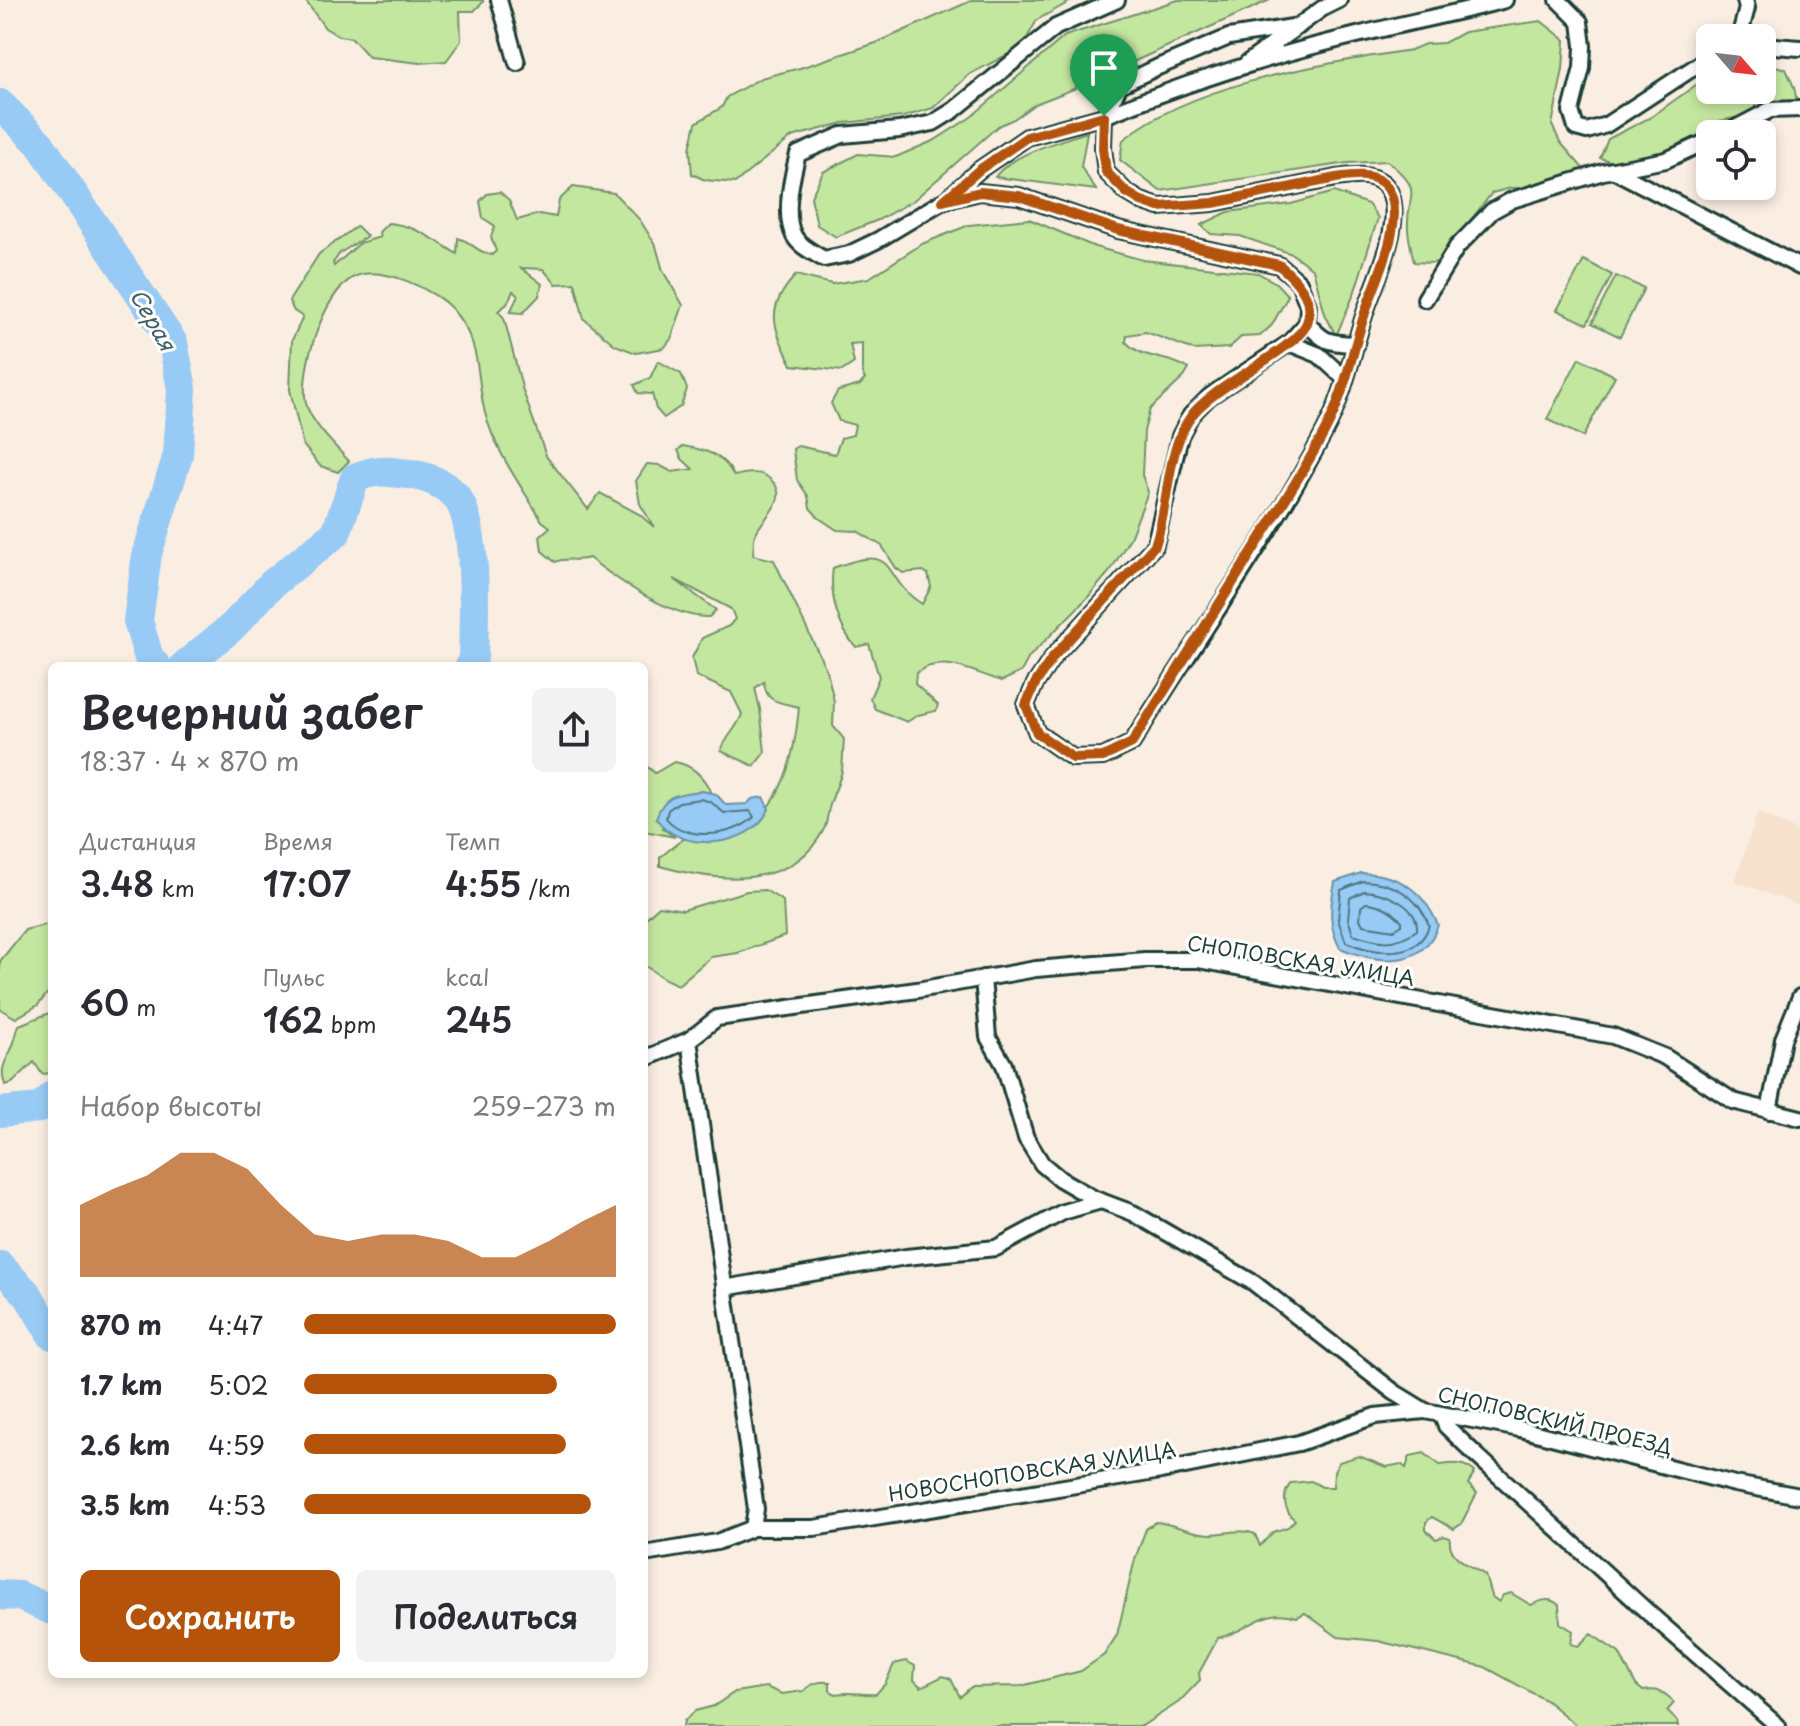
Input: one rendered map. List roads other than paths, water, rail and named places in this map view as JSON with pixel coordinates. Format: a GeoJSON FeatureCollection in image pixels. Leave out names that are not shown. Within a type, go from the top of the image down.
{"type":"FeatureCollection","features":[{"type":"Feature","properties":{"kind":"street"},"geometry":{"type":"LineString","coordinates":[[499,0],[517,63]]}},
{"type":"Feature","properties":{"kind":"street"},"geometry":{"type":"LineString","coordinates":[[1117,0],[1056,27],[954,110],[933,123],[899,130],[842,135],[798,154],[789,203],[793,235],[824,259],[849,254],[943,201],[979,170],[1027,137],[1104,116],[1186,85],[1360,34],[1505,0]]}},
{"type":"Feature","properties":{"kind":"street"},"geometry":{"type":"LineString","coordinates":[[1238,70],[1339,0]]}},
{"type":"Feature","properties":{"kind":"street"},"geometry":{"type":"LineString","coordinates":[[1558,0],[1580,22],[1582,68],[1571,111],[1576,128],[1587,131],[1606,125],[1696,66]]}},
{"type":"Feature","properties":{"kind":"street"},"geometry":{"type":"LineString","coordinates":[[1743,24],[1747,8],[1745,0]]}},
{"type":"Feature","properties":{"kind":"street"},"geometry":{"type":"LineString","coordinates":[[943,201],[980,192],[1019,196],[1118,230],[1279,265],[1299,282],[1308,306],[1307,323],[1289,343],[1209,397],[1191,415],[1180,436],[1155,545],[1053,657],[1035,684],[1026,705],[1037,733],[1073,758],[1103,757],[1132,743],[1326,429],[1389,250],[1394,209],[1389,191],[1383,183],[1370,177],[1336,178],[1213,203],[1159,207],[1126,192],[1106,172],[1104,116],[1120,85],[1229,37],[1299,26]]}},
{"type":"Feature","properties":{"kind":"street"},"geometry":{"type":"LineString","coordinates":[[1776,46],[1800,48]]}},
{"type":"Feature","properties":{"kind":"street"},"geometry":{"type":"LineString","coordinates":[[1751,120],[1770,110],[1800,109]]}},
{"type":"Feature","properties":{"kind":"street"},"geometry":{"type":"LineString","coordinates":[[1425,299],[1457,247],[1492,211],[1512,200],[1613,169],[1666,160],[1696,146]]}},
{"type":"Feature","properties":{"kind":"street"},"geometry":{"type":"LineString","coordinates":[[1613,169],[1800,267]]}},
{"type":"Feature","properties":{"kind":"street"},"geometry":{"type":"LineString","coordinates":[[1307,323],[1320,338],[1331,343],[1354,344]]}},
{"type":"Feature","properties":{"kind":"street"},"geometry":{"type":"LineString","coordinates":[[1289,343],[1319,355],[1345,379]]}},
{"type":"Feature","properties":{"kind":"street","name":"СНОПОВСКАЯ УЛИЦА"},"geometry":{"type":"LineString","coordinates":[[648,1057],[689,1040],[717,1018],[1036,969],[1145,960],[1199,960],[1613,1036],[1665,1057],[1733,1101],[1800,1118]]}},
{"type":"Feature","properties":{"kind":"street","name":"СНОПОВСКИЙ ПРОЕЗД"},"geometry":{"type":"LineString","coordinates":[[983,978],[988,1037],[1004,1065],[1026,1138],[1042,1164],[1060,1179],[1101,1201],[1133,1213],[1254,1283],[1375,1379],[1425,1411],[1520,1429],[1735,1484],[1800,1496]]}},
{"type":"Feature","properties":{"kind":"street"},"geometry":{"type":"LineString","coordinates":[[1769,1111],[1783,1039],[1800,997]]}},
{"type":"Feature","properties":{"kind":"street"},"geometry":{"type":"LineString","coordinates":[[689,1040],[756,1509],[753,1528]]}},
{"type":"Feature","properties":{"kind":"street"},"geometry":{"type":"LineString","coordinates":[[724,1288],[906,1257],[996,1248],[1063,1212],[1101,1201]]}},
{"type":"Feature","properties":{"kind":"street","name":"НОВОСНОПОВСКАЯ УЛИЦА"},"geometry":{"type":"LineString","coordinates":[[648,1553],[717,1542],[753,1528],[814,1528],[1161,1471],[1299,1443],[1375,1416],[1425,1411]]}},
{"type":"Feature","properties":{"kind":"street"},"geometry":{"type":"LineString","coordinates":[[1441,1414],[1446,1426],[1473,1452],[1778,1726]]}},
{"type":"Feature","properties":{"kind":"water"},"geometry":{"type":"Polygon","coordinates":[[[702,791],[716,794],[726,805],[747,804],[752,799],[763,797],[769,809],[760,822],[747,832],[714,842],[697,842],[681,837],[667,830],[656,818],[673,796],[702,791]]]}},
{"type":"Feature","properties":{"kind":"water"},"geometry":{"type":"Polygon","coordinates":[[[1361,873],[1398,881],[1425,902],[1438,925],[1431,940],[1421,950],[1410,956],[1383,959],[1340,948],[1333,932],[1331,916],[1335,882],[1361,873]]]}},
{"type":"Feature","properties":{"kind":"waterway","name":"Серая"},"geometry":{"type":"LineString","coordinates":[[0,104],[40,144],[173,343],[182,389],[178,455],[147,554],[138,621],[152,662]]}},
{"type":"Feature","properties":{"kind":"waterway","name":"Серая"},"geometry":{"type":"LineString","coordinates":[[189,662],[232,627],[272,584],[336,533],[355,478],[382,472],[415,475],[433,481],[454,494],[462,507],[468,525],[473,572],[472,662]]}},
{"type":"Feature","properties":{"kind":"waterway","name":"Серая"},"geometry":{"type":"LineString","coordinates":[[0,1112],[40,1108],[48,1100]]}},
{"type":"Feature","properties":{"kind":"waterway","name":"Серая"},"geometry":{"type":"LineString","coordinates":[[0,1266],[28,1295],[48,1328]]}},
{"type":"Feature","properties":{"kind":"waterway","name":"Серая"},"geometry":{"type":"LineString","coordinates":[[0,1595],[19,1596],[48,1608]]}}]}
